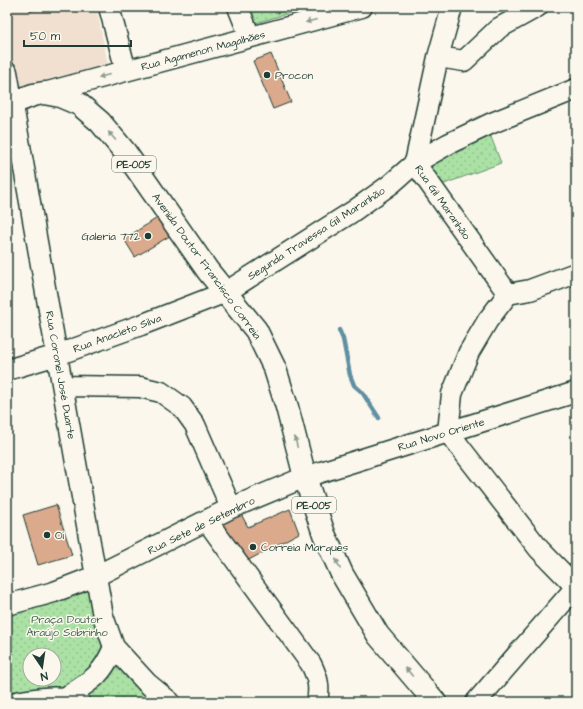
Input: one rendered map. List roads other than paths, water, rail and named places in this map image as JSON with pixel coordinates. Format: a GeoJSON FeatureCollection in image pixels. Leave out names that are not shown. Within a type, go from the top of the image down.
{"type":"FeatureCollection","features":[{"type":"Feature","properties":{"kind":"main road","name":"Avenida Doutor Francisco Correia"},"geometry":{"type":"LineString","coordinates":[[10,104],[32,95],[44,93],[60,96],[79,104],[100,122],[125,152],[208,271],[256,330],[275,369],[287,407],[305,477],[324,534],[342,574],[378,635],[434,702]]}},
{"type":"Feature","properties":{"kind":"street"},"geometry":{"type":"LineString","coordinates":[[109,7],[126,71]]}},
{"type":"Feature","properties":{"kind":"street"},"geometry":{"type":"LineString","coordinates":[[238,7],[250,37]]}},
{"type":"Feature","properties":{"kind":"street","name":"Rua Agamenon Magalhães"},"geometry":{"type":"LineString","coordinates":[[44,93],[250,37],[341,10],[362,7]]}},
{"type":"Feature","properties":{"kind":"street","name":"Rua Gil Maranhão"},"geometry":{"type":"LineString","coordinates":[[452,7],[438,57],[415,163],[508,294]]}},
{"type":"Feature","properties":{"kind":"street"},"geometry":{"type":"LineString","coordinates":[[438,57],[464,60],[499,28],[537,7]]}},
{"type":"Feature","properties":{"kind":"street","name":"Rua Coronel José Duarte"},"geometry":{"type":"LineString","coordinates":[[7,72],[10,104],[64,386],[98,575],[103,616],[114,647]]}},
{"type":"Feature","properties":{"kind":"street","name":"Segunda Travessa Gil Maranhão"},"geometry":{"type":"LineString","coordinates":[[226,292],[352,212],[391,184],[415,163],[448,144],[492,123],[576,89]]}},
{"type":"Feature","properties":{"kind":"street"},"geometry":{"type":"LineString","coordinates":[[476,702],[576,587],[539,549],[448,432],[452,394],[468,352],[488,320],[508,294],[530,290],[576,273]]}},
{"type":"Feature","properties":{"kind":"street","name":"Rua Anacleto Silva"},"geometry":{"type":"LineString","coordinates":[[7,370],[57,355],[226,292]]}},
{"type":"Feature","properties":{"kind":"street"},"geometry":{"type":"LineString","coordinates":[[64,386],[140,387],[161,392],[182,407],[195,425],[231,508]]}},
{"type":"Feature","properties":{"kind":"street","name":"Rua Novo Oriente"},"geometry":{"type":"LineString","coordinates":[[305,477],[576,392]]}},
{"type":"Feature","properties":{"kind":"street","name":"Rua Sete de Setembro"},"geometry":{"type":"LineString","coordinates":[[7,606],[54,592],[98,575],[231,508],[305,477]]}},
{"type":"Feature","properties":{"kind":"street"},"geometry":{"type":"LineString","coordinates":[[207,521],[311,664],[317,677],[319,691],[317,702]]}},
{"type":"Feature","properties":{"kind":"street"},"geometry":{"type":"LineString","coordinates":[[26,701],[73,700],[102,672],[114,647],[142,678],[170,702]]}},
{"type":"Feature","properties":{"kind":"waterway"},"geometry":{"type":"LineString","coordinates":[[339,330],[343,339],[350,375],[354,385],[362,392],[379,418]]}},
{"type":"Feature","properties":{"kind":"place","name":"Procon"},"geometry":{"type":"Point","coordinates":[267,75]}},
{"type":"Feature","properties":{"kind":"place","name":"Galeria 772"},"geometry":{"type":"Point","coordinates":[148,236]}},
{"type":"Feature","properties":{"kind":"place","name":"Oi"},"geometry":{"type":"Point","coordinates":[47,535]}},
{"type":"Feature","properties":{"kind":"place","name":"Correia Marques"},"geometry":{"type":"Point","coordinates":[253,547]}},
{"type":"Feature","properties":{"kind":"park label","name":"Praça Doutor Araújo Sobrinho"},"geometry":{"type":"Point","coordinates":[67,625]}}]}
